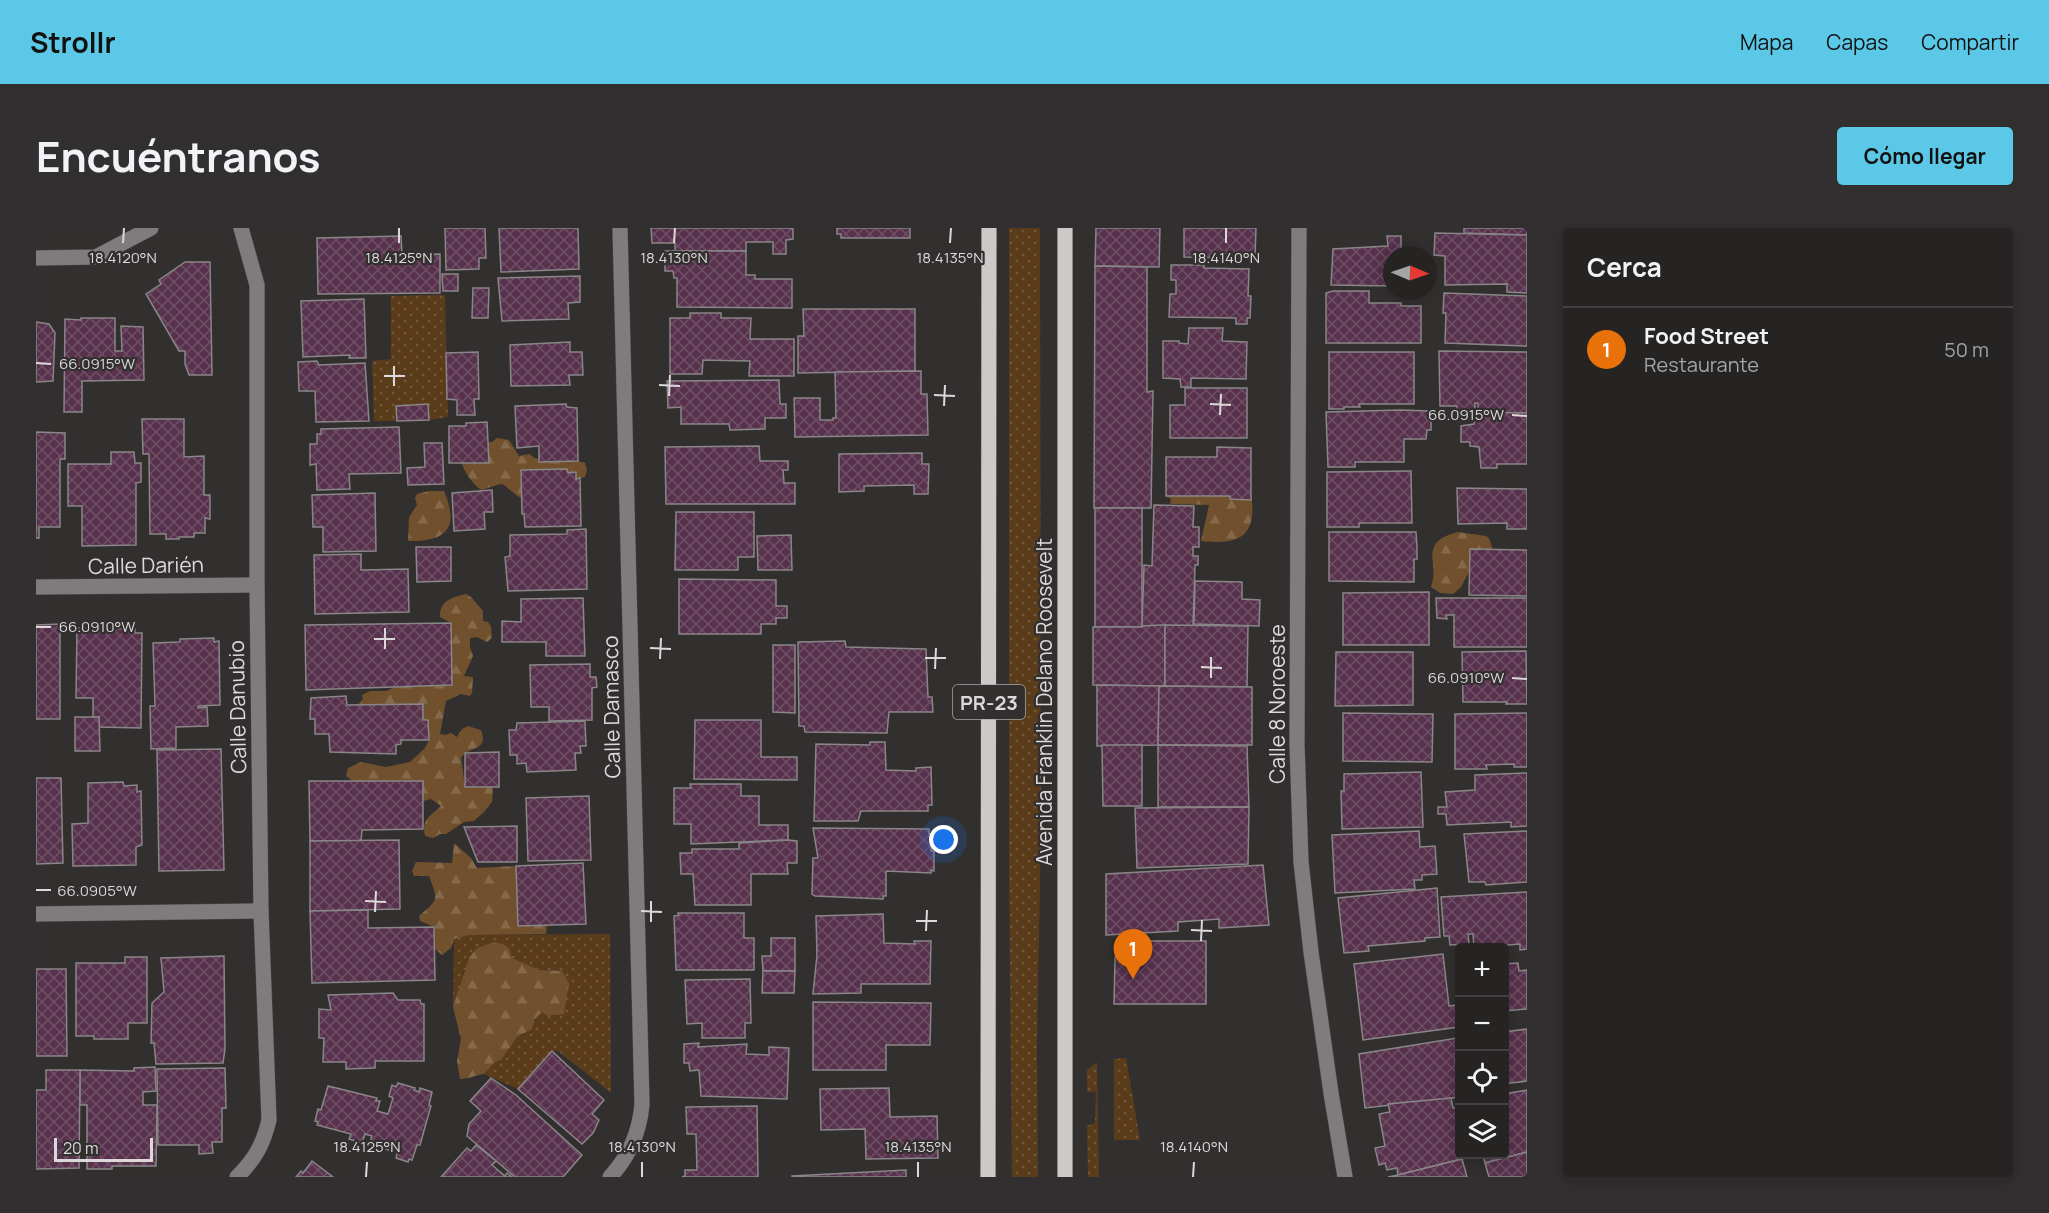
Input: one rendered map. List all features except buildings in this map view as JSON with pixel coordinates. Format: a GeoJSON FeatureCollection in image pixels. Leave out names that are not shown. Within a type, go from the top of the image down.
{"type":"FeatureCollection","features":[{"type":"Feature","properties":{"kind":"main road","name":"PR-23"},"geometry":{"type":"LineString","coordinates":[[988,1177],[989,228]]}},
{"type":"Feature","properties":{"kind":"main road","name":"Avenida Franklin Delano Roosevelt"},"geometry":{"type":"LineString","coordinates":[[1065,228],[1065,1177]]}},
{"type":"Feature","properties":{"kind":"street"},"geometry":{"type":"LineString","coordinates":[[36,258],[96,257],[152,228]]}},
{"type":"Feature","properties":{"kind":"street","name":"Calle Danubio"},"geometry":{"type":"LineString","coordinates":[[237,1177],[251,1163],[264,1140],[269,1120],[261,911],[257,585],[257,285],[241,228]]}},
{"type":"Feature","properties":{"kind":"street","name":"Calle Damasco"},"geometry":{"type":"LineString","coordinates":[[610,1177],[629,1150],[639,1128],[642,1105],[620,228]]}},
{"type":"Feature","properties":{"kind":"street","name":"Calle 8 Noroeste"},"geometry":{"type":"LineString","coordinates":[[1299,228],[1297,746],[1301,862],[1311,952],[1345,1177]]}},
{"type":"Feature","properties":{"kind":"street","name":"Calle Darién"},"geometry":{"type":"LineString","coordinates":[[36,587],[257,585]]}},
{"type":"Feature","properties":{"kind":"street"},"geometry":{"type":"LineString","coordinates":[[36,914],[261,911]]}},
{"type":"Feature","properties":{"kind":"shaded area"},"geometry":{"type":"Polygon","coordinates":[[[1009,228],[1040,228],[1041,826],[1037,1046],[1038,1177],[1012,1177],[1009,859],[1009,228]]]}},
{"type":"Feature","properties":{"kind":"shaded area"},"geometry":{"type":"Polygon","coordinates":[[[445,295],[448,417],[429,420],[428,404],[396,406],[397,421],[374,421],[372,361],[391,359],[391,296],[445,295]]]}},
{"type":"Feature","properties":{"kind":"shaded area"},"geometry":{"type":"Polygon","coordinates":[[[610,934],[611,1093],[558,1051],[552,1051],[518,1089],[484,1074],[495,1062],[501,1060],[517,1037],[523,1035],[542,1012],[548,1016],[555,1016],[547,969],[540,970],[512,958],[511,951],[464,970],[453,1007],[454,939],[471,935],[610,934]]]}},
{"type":"Feature","properties":{"kind":"shaded area"},"geometry":{"type":"Polygon","coordinates":[[[1126,1058],[1140,1140],[1114,1140],[1114,1059],[1126,1058]]]}},
{"type":"Feature","properties":{"kind":"shaded area"},"geometry":{"type":"Polygon","coordinates":[[[1097,1062],[1099,1177],[1088,1177],[1087,1126],[1095,1123],[1096,1092],[1087,1092],[1087,1070],[1097,1062]]]}},
{"type":"Feature","properties":{"kind":"green space"},"geometry":{"type":"Polygon","coordinates":[[[497,438],[509,440],[519,456],[530,454],[540,459],[540,462],[578,461],[585,463],[587,470],[585,477],[576,479],[576,473],[568,473],[567,469],[521,470],[521,498],[501,484],[481,490],[469,478],[462,463],[489,463],[488,442],[497,438]]]}},
{"type":"Feature","properties":{"kind":"green space"},"geometry":{"type":"Polygon","coordinates":[[[1216,472],[1250,486],[1252,514],[1250,524],[1239,538],[1217,542],[1201,541],[1209,505],[1170,504],[1171,499],[1166,496],[1216,472]]]}},
{"type":"Feature","properties":{"kind":"green space"},"geometry":{"type":"Polygon","coordinates":[[[444,491],[449,504],[450,524],[440,536],[421,541],[408,541],[409,517],[417,505],[415,498],[417,494],[444,491]]]}},
{"type":"Feature","properties":{"kind":"green space"},"geometry":{"type":"Polygon","coordinates":[[[1458,532],[1486,536],[1493,550],[1470,570],[1461,587],[1453,594],[1440,593],[1431,587],[1434,548],[1437,542],[1458,532]]]}},
{"type":"Feature","properties":{"kind":"green space"},"geometry":{"type":"Polygon","coordinates":[[[466,594],[483,611],[483,621],[488,622],[491,627],[492,638],[487,642],[477,637],[470,638],[473,656],[464,676],[473,677],[472,693],[470,696],[461,694],[446,701],[440,734],[451,733],[457,737],[462,729],[468,726],[481,730],[483,742],[481,745],[461,758],[465,787],[493,787],[492,802],[474,821],[464,822],[446,834],[433,838],[425,836],[425,822],[441,806],[431,799],[423,801],[423,781],[353,781],[346,776],[348,768],[361,762],[386,767],[410,762],[425,748],[429,740],[428,720],[423,720],[423,705],[358,705],[363,699],[362,695],[370,691],[386,691],[395,687],[452,685],[451,623],[440,617],[440,612],[444,603],[466,594]]]}},
{"type":"Feature","properties":{"kind":"green space"},"geometry":{"type":"Polygon","coordinates":[[[454,843],[471,858],[477,868],[516,866],[518,926],[547,925],[546,934],[470,935],[454,939],[451,948],[442,955],[435,949],[434,927],[420,921],[419,916],[435,899],[434,890],[429,876],[414,876],[412,871],[416,862],[452,863],[454,843]]]}},
{"type":"Feature","properties":{"kind":"green space"},"geometry":{"type":"Polygon","coordinates":[[[495,942],[507,947],[512,958],[540,970],[562,971],[569,983],[564,1014],[548,1016],[542,1012],[535,1019],[532,1029],[517,1037],[501,1060],[495,1062],[484,1074],[460,1079],[457,1061],[461,1039],[453,1007],[469,958],[477,948],[495,942]]]}},
{"type":"Feature","properties":{"kind":"place","name":"Food Street"},"geometry":{"type":"Point","coordinates":[1133,979]}}]}
